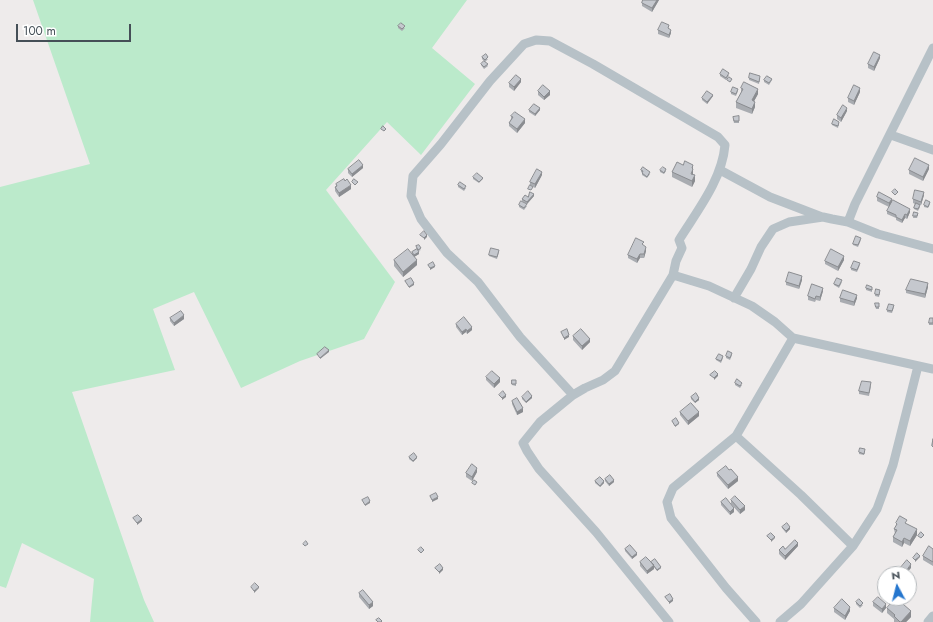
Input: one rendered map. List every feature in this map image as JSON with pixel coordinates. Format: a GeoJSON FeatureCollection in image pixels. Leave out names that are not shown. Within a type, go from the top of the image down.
{"type":"FeatureCollection","features":[{"type":"Feature","properties":{"kind":"street"},"geometry":{"type":"LineString","coordinates":[[573,395],[520,337],[478,282],[447,252],[421,219],[410,196],[413,176],[524,44],[536,40],[550,41],[593,64],[718,136],[725,145],[724,157],[716,179],[679,240],[682,248],[676,261],[673,275],[615,371],[603,380],[573,395],[540,422],[523,443],[540,469],[596,532],[669,622]]}},
{"type":"Feature","properties":{"kind":"street"},"geometry":{"type":"LineString","coordinates":[[848,222],[855,204],[891,135],[933,48]]}},
{"type":"Feature","properties":{"kind":"street"},"geometry":{"type":"LineString","coordinates":[[891,135],[933,150]]}},
{"type":"Feature","properties":{"kind":"street"},"geometry":{"type":"LineString","coordinates":[[720,170],[770,197],[823,217],[848,222],[878,234],[933,250]]}},
{"type":"Feature","properties":{"kind":"street"},"geometry":{"type":"LineString","coordinates":[[734,298],[751,270],[761,246],[773,229],[789,222],[823,217]]}},
{"type":"Feature","properties":{"kind":"street"},"geometry":{"type":"LineString","coordinates":[[673,275],[709,286],[752,306],[765,314],[793,338],[933,369]]}},
{"type":"Feature","properties":{"kind":"street"},"geometry":{"type":"LineString","coordinates":[[756,622],[726,588],[671,518],[667,502],[673,488],[736,436],[793,338]]}},
{"type":"Feature","properties":{"kind":"street"},"geometry":{"type":"LineString","coordinates":[[780,622],[801,604],[853,546],[877,509],[890,473],[918,366]]}},
{"type":"Feature","properties":{"kind":"street"},"geometry":{"type":"LineString","coordinates":[[736,436],[801,495],[853,546]]}},
{"type":"Feature","properties":{"kind":"street"},"geometry":{"type":"LineString","coordinates":[[928,622],[933,616]]}},
{"type":"Feature","properties":{"kind":"green space"},"geometry":{"type":"Polygon","coordinates":[[[33,0],[467,0],[432,48],[475,84],[421,155],[387,122],[326,190],[395,282],[364,339],[300,361],[241,388],[194,292],[153,309],[175,370],[72,392],[144,600],[154,622],[90,622],[94,579],[22,543],[6,588],[0,586],[0,187],[90,164],[33,0]]]}},
{"type":"Feature","properties":{"kind":"building"},"geometry":{"type":"Polygon","coordinates":[[[643,0],[657,0],[652,8],[642,3],[643,0]]]}},
{"type":"Feature","properties":{"kind":"building"},"geometry":{"type":"Polygon","coordinates":[[[662,22],[669,25],[668,28],[671,30],[669,35],[658,30],[662,22]]]}},
{"type":"Feature","properties":{"kind":"building"},"geometry":{"type":"Polygon","coordinates":[[[401,23],[405,26],[402,29],[398,26],[401,23]]]}},
{"type":"Feature","properties":{"kind":"building"},"geometry":{"type":"Polygon","coordinates":[[[874,52],[880,55],[874,67],[868,64],[874,52]]]}},
{"type":"Feature","properties":{"kind":"building"},"geometry":{"type":"Polygon","coordinates":[[[486,54],[488,57],[485,60],[482,57],[486,54]]]}},
{"type":"Feature","properties":{"kind":"building"},"geometry":{"type":"Polygon","coordinates":[[[484,61],[488,64],[484,67],[481,64],[484,61]]]}},
{"type":"Feature","properties":{"kind":"building"},"geometry":{"type":"Polygon","coordinates":[[[723,69],[729,73],[726,78],[720,74],[723,69]]]}},
{"type":"Feature","properties":{"kind":"building"},"geometry":{"type":"Polygon","coordinates":[[[750,73],[760,76],[759,82],[749,78],[750,73]]]}},
{"type":"Feature","properties":{"kind":"building"},"geometry":{"type":"Polygon","coordinates":[[[516,75],[521,79],[514,87],[509,83],[516,75]]]}},
{"type":"Feature","properties":{"kind":"building"},"geometry":{"type":"Polygon","coordinates":[[[767,76],[772,79],[769,83],[764,80],[767,76]]]}},
{"type":"Feature","properties":{"kind":"building"},"geometry":{"type":"Polygon","coordinates":[[[729,77],[732,79],[730,82],[727,80],[729,77]]]}},
{"type":"Feature","properties":{"kind":"building"},"geometry":{"type":"Polygon","coordinates":[[[744,82],[758,89],[752,100],[755,102],[752,109],[736,102],[743,89],[741,88],[744,82]]]}},
{"type":"Feature","properties":{"kind":"building"},"geometry":{"type":"Polygon","coordinates":[[[543,85],[550,91],[544,97],[538,91],[543,85]]]}},
{"type":"Feature","properties":{"kind":"building"},"geometry":{"type":"Polygon","coordinates":[[[854,85],[860,88],[854,101],[848,98],[854,85]]]}},
{"type":"Feature","properties":{"kind":"building"},"geometry":{"type":"Polygon","coordinates":[[[733,87],[738,89],[736,94],[731,92],[733,87]]]}},
{"type":"Feature","properties":{"kind":"building"},"geometry":{"type":"Polygon","coordinates":[[[707,91],[713,95],[707,102],[702,98],[707,91]]]}},
{"type":"Feature","properties":{"kind":"building"},"geometry":{"type":"Polygon","coordinates":[[[534,104],[540,108],[535,114],[529,110],[534,104]]]}},
{"type":"Feature","properties":{"kind":"building"},"geometry":{"type":"Polygon","coordinates":[[[843,105],[847,108],[841,118],[837,115],[843,105]]]}},
{"type":"Feature","properties":{"kind":"building"},"geometry":{"type":"Polygon","coordinates":[[[515,112],[525,119],[517,129],[509,123],[513,117],[511,116],[515,112]]]}},
{"type":"Feature","properties":{"kind":"building"},"geometry":{"type":"Polygon","coordinates":[[[739,116],[739,121],[734,121],[733,117],[739,116]]]}},
{"type":"Feature","properties":{"kind":"building"},"geometry":{"type":"Polygon","coordinates":[[[834,119],[839,122],[838,126],[832,124],[834,119]]]}},
{"type":"Feature","properties":{"kind":"building"},"geometry":{"type":"Polygon","coordinates":[[[383,126],[386,129],[384,131],[381,129],[383,126]]]}},
{"type":"Feature","properties":{"kind":"building"},"geometry":{"type":"Polygon","coordinates":[[[915,158],[929,165],[923,177],[909,170],[915,158]]]}},
{"type":"Feature","properties":{"kind":"building"},"geometry":{"type":"Polygon","coordinates":[[[359,160],[363,165],[352,174],[348,169],[359,160]]]}},
{"type":"Feature","properties":{"kind":"building"},"geometry":{"type":"Polygon","coordinates":[[[685,161],[693,165],[691,174],[695,175],[692,181],[672,172],[677,162],[683,165],[685,161]]]}},
{"type":"Feature","properties":{"kind":"building"},"geometry":{"type":"Polygon","coordinates":[[[643,167],[650,172],[647,177],[642,173],[643,171],[641,170],[643,167]]]}},
{"type":"Feature","properties":{"kind":"building"},"geometry":{"type":"Polygon","coordinates":[[[663,167],[666,169],[664,173],[660,170],[663,167]]]}},
{"type":"Feature","properties":{"kind":"building"},"geometry":{"type":"Polygon","coordinates":[[[537,169],[542,172],[535,184],[530,182],[537,169]]]}},
{"type":"Feature","properties":{"kind":"building"},"geometry":{"type":"Polygon","coordinates":[[[477,173],[483,178],[479,182],[473,177],[477,173]]]}},
{"type":"Feature","properties":{"kind":"building"},"geometry":{"type":"Polygon","coordinates":[[[344,179],[345,181],[347,179],[351,185],[339,193],[335,187],[337,186],[336,184],[344,179]]]}},
{"type":"Feature","properties":{"kind":"building"},"geometry":{"type":"Polygon","coordinates":[[[354,179],[358,182],[355,185],[352,182],[354,179]]]}},
{"type":"Feature","properties":{"kind":"building"},"geometry":{"type":"Polygon","coordinates":[[[460,182],[466,186],[464,189],[458,185],[460,182]]]}},
{"type":"Feature","properties":{"kind":"building"},"geometry":{"type":"Polygon","coordinates":[[[530,185],[533,187],[531,190],[528,189],[530,185]]]}},
{"type":"Feature","properties":{"kind":"building"},"geometry":{"type":"Polygon","coordinates":[[[895,189],[898,192],[895,195],[892,192],[895,189]]]}},
{"type":"Feature","properties":{"kind":"building"},"geometry":{"type":"Polygon","coordinates":[[[915,190],[924,192],[921,202],[913,199],[915,190]]]}},
{"type":"Feature","properties":{"kind":"building"},"geometry":{"type":"Polygon","coordinates":[[[530,192],[534,194],[527,202],[522,199],[525,195],[528,197],[530,192]]]}},
{"type":"Feature","properties":{"kind":"building"},"geometry":{"type":"Polygon","coordinates":[[[879,192],[892,199],[889,203],[877,197],[879,192]]]}},
{"type":"Feature","properties":{"kind":"building"},"geometry":{"type":"Polygon","coordinates":[[[893,200],[910,209],[902,220],[896,217],[896,215],[887,211],[893,200]]]}},
{"type":"Feature","properties":{"kind":"building"},"geometry":{"type":"Polygon","coordinates":[[[926,200],[930,202],[928,207],[924,205],[926,200]]]}},
{"type":"Feature","properties":{"kind":"building"},"geometry":{"type":"Polygon","coordinates":[[[521,201],[527,204],[524,208],[519,205],[521,201]]]}},
{"type":"Feature","properties":{"kind":"building"},"geometry":{"type":"Polygon","coordinates":[[[916,203],[920,205],[918,209],[914,208],[916,203]]]}},
{"type":"Feature","properties":{"kind":"building"},"geometry":{"type":"Polygon","coordinates":[[[914,212],[918,213],[917,216],[913,216],[914,212]]]}},
{"type":"Feature","properties":{"kind":"building"},"geometry":{"type":"Polygon","coordinates":[[[424,231],[427,235],[424,238],[420,235],[424,231]]]}},
{"type":"Feature","properties":{"kind":"building"},"geometry":{"type":"Polygon","coordinates":[[[856,236],[861,238],[858,245],[853,244],[856,236]]]}},
{"type":"Feature","properties":{"kind":"building"},"geometry":{"type":"Polygon","coordinates":[[[636,238],[644,242],[642,244],[646,247],[644,254],[640,254],[637,259],[628,255],[636,238]]]}},
{"type":"Feature","properties":{"kind":"building"},"geometry":{"type":"Polygon","coordinates":[[[419,245],[421,248],[418,250],[416,246],[419,245]]]}},
{"type":"Feature","properties":{"kind":"building"},"geometry":{"type":"Polygon","coordinates":[[[491,248],[499,250],[497,257],[489,255],[491,248]]]}},
{"type":"Feature","properties":{"kind":"building"},"geometry":{"type":"Polygon","coordinates":[[[408,249],[417,260],[403,272],[394,260],[408,249]]]}},
{"type":"Feature","properties":{"kind":"building"},"geometry":{"type":"Polygon","coordinates":[[[417,249],[419,252],[414,255],[412,252],[417,249]]]}},
{"type":"Feature","properties":{"kind":"building"},"geometry":{"type":"Polygon","coordinates":[[[831,249],[844,256],[838,267],[825,261],[831,249]]]}},
{"type":"Feature","properties":{"kind":"building"},"geometry":{"type":"Polygon","coordinates":[[[854,261],[860,263],[857,270],[851,268],[854,261]]]}},
{"type":"Feature","properties":{"kind":"building"},"geometry":{"type":"Polygon","coordinates":[[[433,262],[435,266],[430,268],[428,265],[433,262]]]}},
{"type":"Feature","properties":{"kind":"building"},"geometry":{"type":"Polygon","coordinates":[[[789,272],[802,276],[799,286],[786,282],[789,272]]]}},
{"type":"Feature","properties":{"kind":"building"},"geometry":{"type":"Polygon","coordinates":[[[411,278],[414,283],[409,287],[405,281],[411,278]]]}},
{"type":"Feature","properties":{"kind":"building"},"geometry":{"type":"Polygon","coordinates":[[[837,278],[842,280],[839,286],[834,284],[837,278]]]}},
{"type":"Feature","properties":{"kind":"building"},"geometry":{"type":"Polygon","coordinates":[[[911,279],[928,283],[925,294],[906,290],[911,279]]]}},
{"type":"Feature","properties":{"kind":"building"},"geometry":{"type":"Polygon","coordinates":[[[812,284],[823,288],[820,297],[816,296],[815,299],[808,296],[812,284]]]}},
{"type":"Feature","properties":{"kind":"building"},"geometry":{"type":"Polygon","coordinates":[[[867,285],[872,287],[872,290],[866,288],[867,285]]]}},
{"type":"Feature","properties":{"kind":"building"},"geometry":{"type":"Polygon","coordinates":[[[876,289],[880,290],[879,295],[875,294],[876,289]]]}},
{"type":"Feature","properties":{"kind":"building"},"geometry":{"type":"Polygon","coordinates":[[[843,290],[857,295],[854,302],[840,298],[843,290]]]}},
{"type":"Feature","properties":{"kind":"building"},"geometry":{"type":"Polygon","coordinates":[[[875,303],[879,303],[879,307],[876,307],[875,303]]]}},
{"type":"Feature","properties":{"kind":"building"},"geometry":{"type":"Polygon","coordinates":[[[889,304],[894,305],[892,311],[887,310],[889,304]]]}},
{"type":"Feature","properties":{"kind":"building"},"geometry":{"type":"Polygon","coordinates":[[[181,311],[184,315],[174,323],[170,318],[181,311]]]}},
{"type":"Feature","properties":{"kind":"building"},"geometry":{"type":"Polygon","coordinates":[[[464,317],[472,327],[467,331],[466,329],[462,332],[456,324],[464,317]]]}},
{"type":"Feature","properties":{"kind":"building"},"geometry":{"type":"Polygon","coordinates":[[[930,318],[933,318],[933,323],[929,323],[930,318]]]}},
{"type":"Feature","properties":{"kind":"building"},"geometry":{"type":"Polygon","coordinates":[[[567,329],[569,335],[564,338],[561,332],[567,329]]]}},
{"type":"Feature","properties":{"kind":"building"},"geometry":{"type":"Polygon","coordinates":[[[581,329],[590,339],[582,346],[573,336],[581,329]]]}},
{"type":"Feature","properties":{"kind":"building"},"geometry":{"type":"Polygon","coordinates":[[[325,347],[329,350],[320,358],[317,354],[325,347]]]}},
{"type":"Feature","properties":{"kind":"building"},"geometry":{"type":"Polygon","coordinates":[[[728,351],[732,353],[730,358],[726,356],[728,351]]]}},
{"type":"Feature","properties":{"kind":"building"},"geometry":{"type":"Polygon","coordinates":[[[719,354],[723,356],[721,361],[716,359],[719,354]]]}},
{"type":"Feature","properties":{"kind":"building"},"geometry":{"type":"Polygon","coordinates":[[[492,371],[500,378],[494,384],[486,377],[492,371]]]}},
{"type":"Feature","properties":{"kind":"building"},"geometry":{"type":"Polygon","coordinates":[[[715,371],[718,374],[714,378],[710,375],[715,371]]]}},
{"type":"Feature","properties":{"kind":"building"},"geometry":{"type":"Polygon","coordinates":[[[737,379],[742,383],[740,386],[735,383],[737,379]]]}},
{"type":"Feature","properties":{"kind":"building"},"geometry":{"type":"Polygon","coordinates":[[[512,380],[516,380],[516,384],[512,384],[512,380]]]}},
{"type":"Feature","properties":{"kind":"building"},"geometry":{"type":"Polygon","coordinates":[[[862,381],[871,382],[869,393],[859,391],[862,381]]]}},
{"type":"Feature","properties":{"kind":"building"},"geometry":{"type":"Polygon","coordinates":[[[503,391],[506,395],[502,398],[499,395],[503,391]]]}},
{"type":"Feature","properties":{"kind":"building"},"geometry":{"type":"Polygon","coordinates":[[[528,391],[532,396],[526,402],[522,397],[528,391]]]}},
{"type":"Feature","properties":{"kind":"building"},"geometry":{"type":"Polygon","coordinates":[[[696,393],[699,398],[695,402],[691,397],[696,393]]]}},
{"type":"Feature","properties":{"kind":"building"},"geometry":{"type":"Polygon","coordinates":[[[517,398],[523,408],[517,412],[512,401],[517,398]]]}},
{"type":"Feature","properties":{"kind":"building"},"geometry":{"type":"Polygon","coordinates":[[[691,403],[699,412],[688,421],[680,412],[691,403]]]}},
{"type":"Feature","properties":{"kind":"building"},"geometry":{"type":"Polygon","coordinates":[[[676,418],[679,423],[675,426],[672,421],[676,418]]]}},
{"type":"Feature","properties":{"kind":"building"},"geometry":{"type":"Polygon","coordinates":[[[860,448],[865,449],[864,454],[859,452],[860,448]]]}},
{"type":"Feature","properties":{"kind":"building"},"geometry":{"type":"Polygon","coordinates":[[[414,453],[417,457],[413,461],[409,457],[414,453]]]}},
{"type":"Feature","properties":{"kind":"building"},"geometry":{"type":"Polygon","coordinates":[[[472,464],[477,468],[472,477],[466,473],[472,464]]]}},
{"type":"Feature","properties":{"kind":"building"},"geometry":{"type":"Polygon","coordinates":[[[726,466],[738,477],[728,485],[717,473],[726,466]]]}},
{"type":"Feature","properties":{"kind":"building"},"geometry":{"type":"Polygon","coordinates":[[[610,475],[614,480],[609,484],[605,479],[610,475]]]}},
{"type":"Feature","properties":{"kind":"building"},"geometry":{"type":"Polygon","coordinates":[[[600,477],[604,481],[600,486],[595,481],[600,477]]]}},
{"type":"Feature","properties":{"kind":"building"},"geometry":{"type":"Polygon","coordinates":[[[474,480],[477,482],[475,485],[472,483],[474,480]]]}},
{"type":"Feature","properties":{"kind":"building"},"geometry":{"type":"Polygon","coordinates":[[[436,493],[438,497],[432,500],[430,496],[436,493]]]}},
{"type":"Feature","properties":{"kind":"building"},"geometry":{"type":"Polygon","coordinates":[[[735,496],[745,506],[740,510],[731,500],[735,496]]]}},
{"type":"Feature","properties":{"kind":"building"},"geometry":{"type":"Polygon","coordinates":[[[368,497],[370,501],[365,505],[362,500],[368,497]]]}},
{"type":"Feature","properties":{"kind":"building"},"geometry":{"type":"Polygon","coordinates":[[[726,498],[734,508],[730,512],[721,502],[726,498]]]}},
{"type":"Feature","properties":{"kind":"building"},"geometry":{"type":"Polygon","coordinates":[[[138,515],[142,519],[137,523],[133,518],[138,515]]]}},
{"type":"Feature","properties":{"kind":"building"},"geometry":{"type":"Polygon","coordinates":[[[900,516],[907,520],[905,523],[917,529],[910,541],[904,538],[902,542],[893,537],[897,530],[894,529],[897,524],[896,523],[900,516]]]}},
{"type":"Feature","properties":{"kind":"building"},"geometry":{"type":"Polygon","coordinates":[[[787,523],[790,527],[786,531],[782,527],[787,523]]]}},
{"type":"Feature","properties":{"kind":"building"},"geometry":{"type":"Polygon","coordinates":[[[921,532],[924,535],[921,538],[918,536],[921,532]]]}},
{"type":"Feature","properties":{"kind":"building"},"geometry":{"type":"Polygon","coordinates":[[[771,533],[775,537],[771,540],[767,536],[771,533]]]}},
{"type":"Feature","properties":{"kind":"building"},"geometry":{"type":"Polygon","coordinates":[[[795,540],[798,543],[785,556],[779,550],[783,546],[785,549],[795,540]]]}},
{"type":"Feature","properties":{"kind":"building"},"geometry":{"type":"Polygon","coordinates":[[[306,541],[308,544],[305,546],[303,544],[306,541]]]}},
{"type":"Feature","properties":{"kind":"building"},"geometry":{"type":"Polygon","coordinates":[[[630,545],[637,553],[632,557],[625,549],[630,545]]]}},
{"type":"Feature","properties":{"kind":"building"},"geometry":{"type":"Polygon","coordinates":[[[929,546],[933,549],[933,562],[923,556],[929,546]]]}},
{"type":"Feature","properties":{"kind":"building"},"geometry":{"type":"Polygon","coordinates":[[[421,547],[424,550],[421,553],[418,550],[421,547]]]}},
{"type":"Feature","properties":{"kind":"building"},"geometry":{"type":"Polygon","coordinates":[[[917,553],[920,556],[915,560],[913,558],[917,553]]]}},
{"type":"Feature","properties":{"kind":"building"},"geometry":{"type":"Polygon","coordinates":[[[646,557],[654,565],[647,571],[640,562],[646,557]]]}},
{"type":"Feature","properties":{"kind":"building"},"geometry":{"type":"Polygon","coordinates":[[[655,559],[661,567],[657,570],[651,562],[655,559]]]}},
{"type":"Feature","properties":{"kind":"building"},"geometry":{"type":"Polygon","coordinates":[[[907,560],[911,564],[910,566],[902,566],[907,560]]]}},
{"type":"Feature","properties":{"kind":"building"},"geometry":{"type":"Polygon","coordinates":[[[440,564],[443,568],[439,572],[435,568],[440,564]]]}},
{"type":"Feature","properties":{"kind":"building"},"geometry":{"type":"Polygon","coordinates":[[[255,583],[259,587],[254,591],[251,587],[255,583]]]}},
{"type":"Feature","properties":{"kind":"building"},"geometry":{"type":"Polygon","coordinates":[[[363,590],[373,602],[369,605],[359,593],[363,590]]]}},
{"type":"Feature","properties":{"kind":"building"},"geometry":{"type":"Polygon","coordinates":[[[670,594],[673,599],[669,602],[665,597],[670,594]]]}},
{"type":"Feature","properties":{"kind":"building"},"geometry":{"type":"Polygon","coordinates":[[[877,598],[877,605],[873,602],[877,598]]]}},
{"type":"Feature","properties":{"kind":"building"},"geometry":{"type":"Polygon","coordinates":[[[842,599],[850,607],[845,616],[834,608],[842,599]]]}},
{"type":"Feature","properties":{"kind":"building"},"geometry":{"type":"Polygon","coordinates":[[[859,599],[863,603],[860,606],[856,602],[859,599]]]}},
{"type":"Feature","properties":{"kind":"building"},"geometry":{"type":"Polygon","coordinates":[[[889,606],[905,606],[911,611],[900,622],[887,608],[889,606]]]}},
{"type":"Feature","properties":{"kind":"building"},"geometry":{"type":"Polygon","coordinates":[[[379,618],[382,621],[381,622],[376,620],[379,618]]]}}]}
